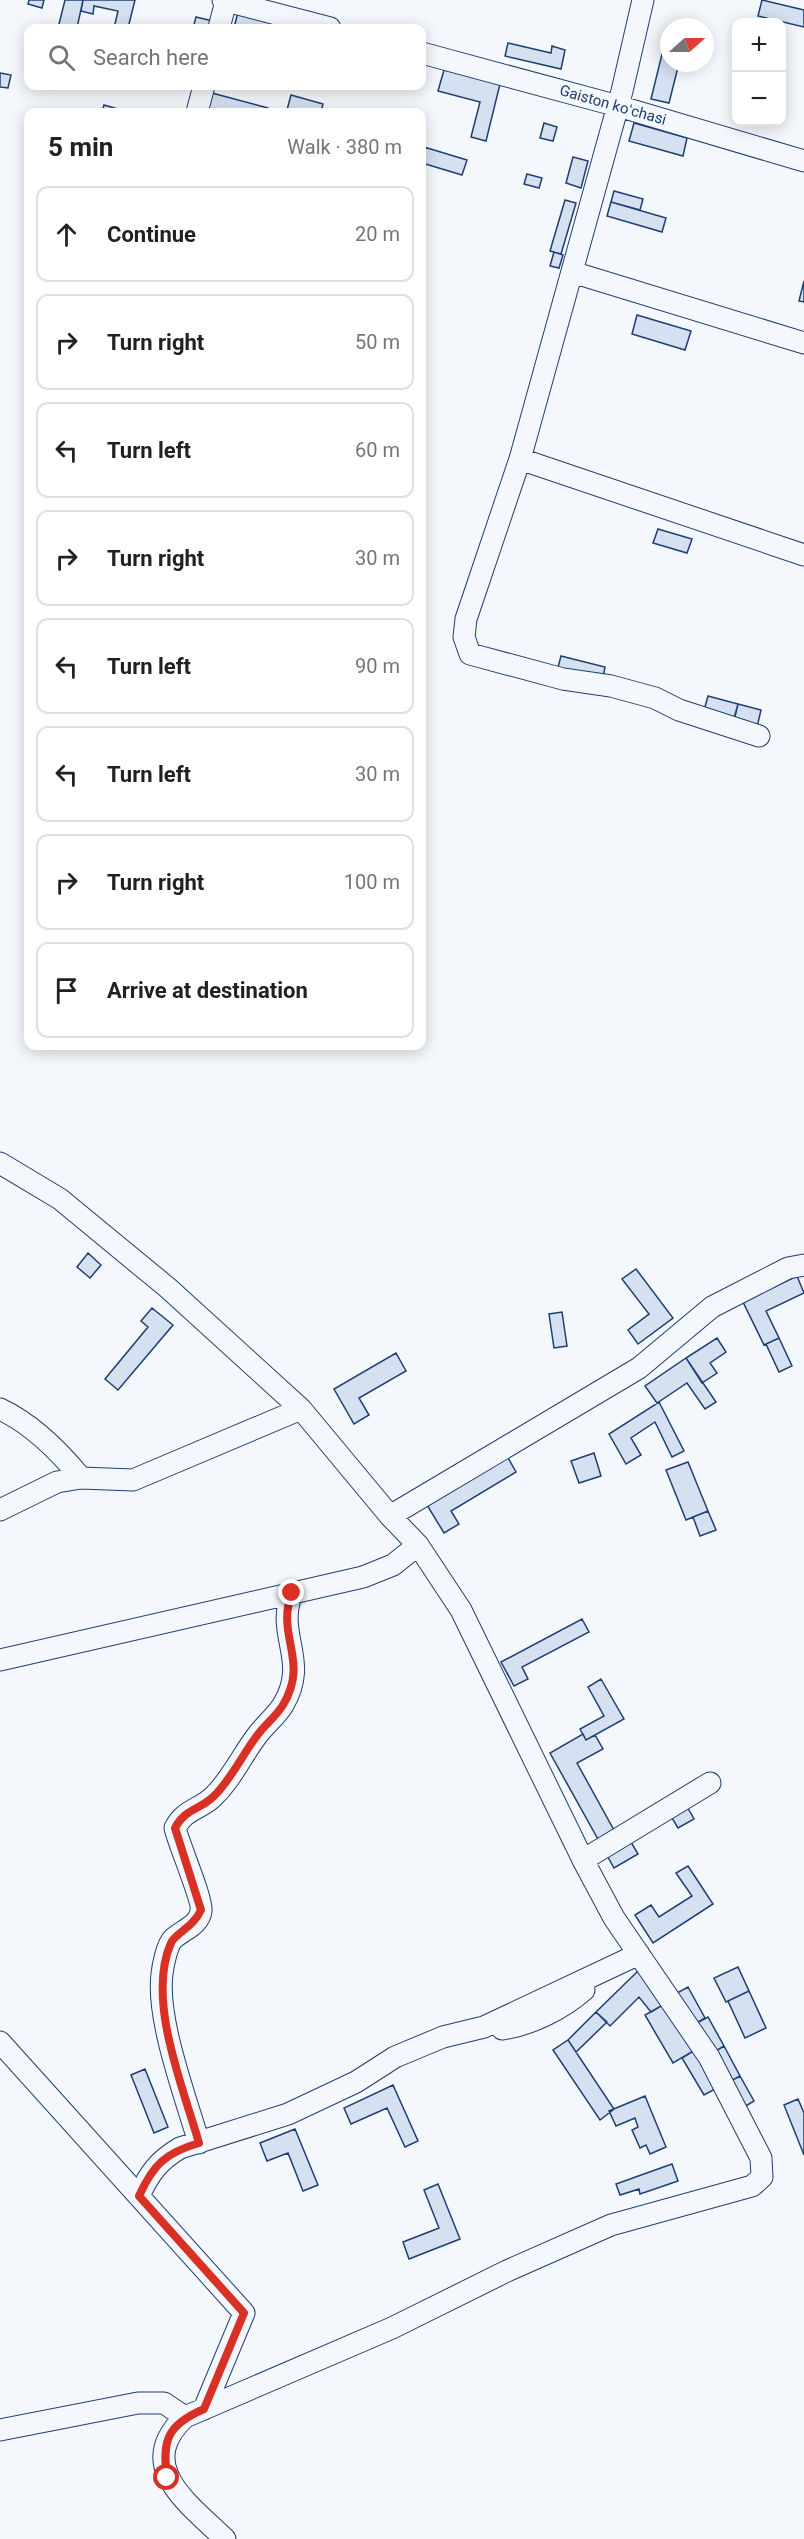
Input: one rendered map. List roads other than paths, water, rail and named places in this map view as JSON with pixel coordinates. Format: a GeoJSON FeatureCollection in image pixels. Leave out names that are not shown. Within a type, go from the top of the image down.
{"type":"FeatureCollection","features":[{"type":"Feature","properties":{"kind":"street"},"geometry":{"type":"LineString","coordinates":[[220,24],[225,0],[315,24]]}},
{"type":"Feature","properties":{"kind":"street"},"geometry":{"type":"LineString","coordinates":[[643,0],[618,105],[520,459],[466,619],[464,638],[470,654],[563,679],[611,686],[655,698],[680,710],[759,736]]}},
{"type":"Feature","properties":{"kind":"street","name":"Gaiston koʻchasi"},"geometry":{"type":"LineString","coordinates":[[426,54],[618,105],[804,161]]}},
{"type":"Feature","properties":{"kind":"street"},"geometry":{"type":"LineString","coordinates":[[198,108],[203,90]]}},
{"type":"Feature","properties":{"kind":"street"},"geometry":{"type":"LineString","coordinates":[[572,272],[804,343]]}},
{"type":"Feature","properties":{"kind":"street"},"geometry":{"type":"LineString","coordinates":[[520,459],[804,555]]}},
{"type":"Feature","properties":{"kind":"street"},"geometry":{"type":"LineString","coordinates":[[0,1163],[60,1199],[168,1288],[301,1409],[390,1516],[418,1545],[461,1610],[583,1860],[614,1918],[709,2057],[761,2158],[762,2177],[752,2186],[611,2225],[507,2271],[392,2328],[195,2413],[171,2431],[164,2451],[167,2478],[188,2504],[225,2539]]}},
{"type":"Feature","properties":{"kind":"street"},"geometry":{"type":"LineString","coordinates":[[390,1516],[639,1368],[712,1307],[788,1268],[804,1265]]}},
{"type":"Feature","properties":{"kind":"street"},"geometry":{"type":"LineString","coordinates":[[0,1409],[11,1414],[59,1451],[81,1478]]}},
{"type":"Feature","properties":{"kind":"street"},"geometry":{"type":"LineString","coordinates":[[0,1510],[57,1482],[81,1478],[133,1480],[301,1409]]}},
{"type":"Feature","properties":{"kind":"street"},"geometry":{"type":"LineString","coordinates":[[0,1660],[363,1577],[393,1566],[418,1545]]}},
{"type":"Feature","properties":{"kind":"street"},"geometry":{"type":"LineString","coordinates":[[199,2143],[166,2026],[162,2002],[162,1974],[171,1940],[196,1922],[201,1910],[175,1828],[181,1817],[212,1798],[258,1734],[283,1706],[293,1683],[295,1664],[286,1616],[292,1593]]}},
{"type":"Feature","properties":{"kind":"street"},"geometry":{"type":"LineString","coordinates":[[583,1860],[710,1783]]}},
{"type":"Feature","properties":{"kind":"street"},"geometry":{"type":"LineString","coordinates":[[139,2196],[150,2172],[167,2156],[180,2148],[288,2114],[356,2082],[395,2057],[443,2037],[484,2027],[639,1954]]}},
{"type":"Feature","properties":{"kind":"street"},"geometry":{"type":"LineString","coordinates":[[0,2042],[244,2313],[195,2413]]}},
{"type":"Feature","properties":{"kind":"street"},"geometry":{"type":"LineString","coordinates":[[0,2430],[138,2403],[164,2403],[195,2413]]}}]}
